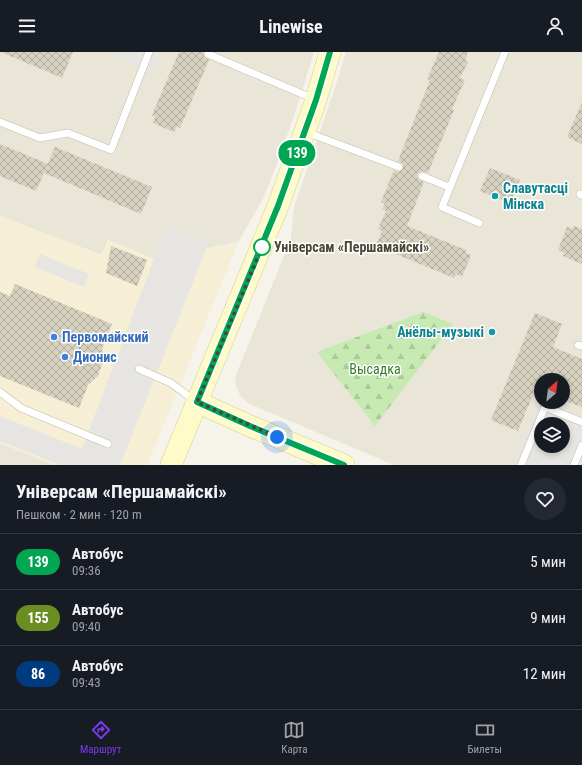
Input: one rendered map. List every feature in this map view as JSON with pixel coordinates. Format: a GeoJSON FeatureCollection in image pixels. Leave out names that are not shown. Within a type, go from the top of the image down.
{"type":"FeatureCollection","features":[{"type":"Feature","properties":{"kind":"main road"},"geometry":{"type":"LineString","coordinates":[[171,465],[273,219],[316,100],[330,52]]}},
{"type":"Feature","properties":{"kind":"main road"},"geometry":{"type":"LineString","coordinates":[[197,402],[344,465]]}},
{"type":"Feature","properties":{"kind":"lane"},"geometry":{"type":"LineString","coordinates":[[0,122],[40,138],[68,133],[111,150],[149,52]]}},
{"type":"Feature","properties":{"kind":"lane"},"geometry":{"type":"LineString","coordinates":[[479,223],[442,207],[505,52]]}},
{"type":"Feature","properties":{"kind":"lane"},"geometry":{"type":"LineString","coordinates":[[208,54],[316,100]]}},
{"type":"Feature","properties":{"kind":"lane"},"geometry":{"type":"LineString","coordinates":[[304,132],[399,167]]}},
{"type":"Feature","properties":{"kind":"lane"},"geometry":{"type":"LineString","coordinates":[[422,176],[450,187]]}},
{"type":"Feature","properties":{"kind":"lane"},"geometry":{"type":"LineString","coordinates":[[139,370],[171,383],[197,402]]}},
{"type":"Feature","properties":{"kind":"lane"},"geometry":{"type":"LineString","coordinates":[[0,392],[21,408],[108,444]]}},
{"type":"Feature","properties":{"kind":"lane"},"geometry":{"type":"LineString","coordinates":[[521,465],[545,407],[582,422]]}},
{"type":"Feature","properties":{"kind":"lane"},"geometry":{"type":"LineString","coordinates":[[574,465],[582,445]]}},
{"type":"Feature","properties":{"kind":"shaded area"},"geometry":{"type":"Polygon","coordinates":[[[0,52],[314,52],[294,116],[273,174],[262,201],[238,242],[154,259],[108,240],[102,255],[0,216],[0,52]]]}},
{"type":"Feature","properties":{"kind":"shaded area"},"geometry":{"type":"Polygon","coordinates":[[[110,52],[160,52],[152,73],[110,52]]]}},
{"type":"Feature","properties":{"kind":"shaded area"},"geometry":{"type":"Polygon","coordinates":[[[346,52],[582,52],[582,465],[394,465],[250,404],[242,398],[235,384],[236,375],[291,238],[294,207],[346,52]]]}},
{"type":"Feature","properties":{"kind":"shaded area"},"geometry":{"type":"Polygon","coordinates":[[[0,216],[101,255],[108,240],[154,259],[238,243],[147,465],[54,465],[0,443],[0,216]]]}},
{"type":"Feature","properties":{"kind":"shaded area"},"geometry":{"type":"Polygon","coordinates":[[[167,225],[209,242],[120,465],[60,465],[0,441],[0,416],[82,449],[167,225]]]}},
{"type":"Feature","properties":{"kind":"shaded area"},"geometry":{"type":"Polygon","coordinates":[[[40,254],[89,274],[84,287],[35,267],[40,254]]]}},
{"type":"Feature","properties":{"kind":"shaded area"},"geometry":{"type":"Polygon","coordinates":[[[535,409],[568,409],[582,415],[582,465],[512,465],[535,409]]]}},
{"type":"Feature","properties":{"kind":"shaded area"},"geometry":{"type":"Polygon","coordinates":[[[0,443],[54,465],[0,465],[0,443]]]}},
{"type":"Feature","properties":{"kind":"green space","name":"Высадка"},"geometry":{"type":"Polygon","coordinates":[[[423,312],[453,324],[375,426],[317,352],[423,312]]]}},
{"type":"Feature","properties":{"kind":"building"},"geometry":{"type":"Polygon","coordinates":[[[1,52],[73,52],[62,78],[1,52]]]}},
{"type":"Feature","properties":{"kind":"building"},"geometry":{"type":"Polygon","coordinates":[[[179,52],[203,52],[204,57],[209,60],[180,128],[177,126],[174,132],[153,123],[155,117],[152,115],[179,52]]]}},
{"type":"Feature","properties":{"kind":"building"},"geometry":{"type":"Polygon","coordinates":[[[439,52],[468,52],[465,60],[468,62],[460,78],[465,80],[452,109],[454,110],[428,173],[422,171],[417,174],[418,179],[424,182],[407,226],[466,250],[465,253],[471,255],[462,277],[456,274],[454,278],[386,250],[388,247],[377,243],[382,231],[378,229],[386,211],[382,209],[385,204],[381,202],[394,170],[399,172],[403,169],[403,164],[398,161],[430,80],[427,79],[439,52]]]}},
{"type":"Feature","properties":{"kind":"building"},"geometry":{"type":"Polygon","coordinates":[[[582,102],[582,144],[567,137],[582,102]]]}},
{"type":"Feature","properties":{"kind":"building"},"geometry":{"type":"Polygon","coordinates":[[[0,144],[48,164],[36,191],[0,176],[0,144]]]}},
{"type":"Feature","properties":{"kind":"building"},"geometry":{"type":"Polygon","coordinates":[[[55,147],[152,187],[141,214],[44,173],[55,147]]]}},
{"type":"Feature","properties":{"kind":"building"},"geometry":{"type":"Polygon","coordinates":[[[490,168],[520,180],[510,203],[480,191],[490,168]]]}},
{"type":"Feature","properties":{"kind":"building"},"geometry":{"type":"Polygon","coordinates":[[[574,226],[582,229],[582,264],[563,256],[564,253],[558,250],[567,227],[572,229],[574,226]]]}},
{"type":"Feature","properties":{"kind":"building"},"geometry":{"type":"Polygon","coordinates":[[[111,246],[147,260],[137,286],[106,273],[111,246]]]}},
{"type":"Feature","properties":{"kind":"building","name":"Первомайский"},"geometry":{"type":"Polygon","coordinates":[[[15,284],[112,324],[102,349],[104,357],[98,376],[88,385],[79,408],[0,376],[0,292],[10,296],[15,284]]]}},
{"type":"Feature","properties":{"kind":"building"},"geometry":{"type":"Polygon","coordinates":[[[535,313],[562,324],[553,347],[582,359],[582,407],[570,403],[570,373],[534,373],[534,392],[518,431],[491,420],[535,313]]]}},
{"type":"Feature","properties":{"kind":"bus line","name":"139"},"geometry":{"type":"LineString","coordinates":[[330,52],[316,100],[278,206],[197,402],[344,465]]}},
{"type":"Feature","properties":{"kind":"place","name":"Славутасці Мінска"},"geometry":{"type":"Point","coordinates":[495,196]}},
{"type":"Feature","properties":{"kind":"place","name":"Універсам «Першамайскі»"},"geometry":{"type":"Point","coordinates":[262,247]}},
{"type":"Feature","properties":{"kind":"place","name":"Анёлы-музыкі"},"geometry":{"type":"Point","coordinates":[492,332]}},
{"type":"Feature","properties":{"kind":"place","name":"Первомайский"},"geometry":{"type":"Point","coordinates":[54,337]}},
{"type":"Feature","properties":{"kind":"place","name":"Дионис"},"geometry":{"type":"Point","coordinates":[65,357]}},
{"type":"Feature","properties":{"kind":"route"},"geometry":{"type":"LineString","coordinates":[[262,247],[197,402],[277,437]]}}]}
